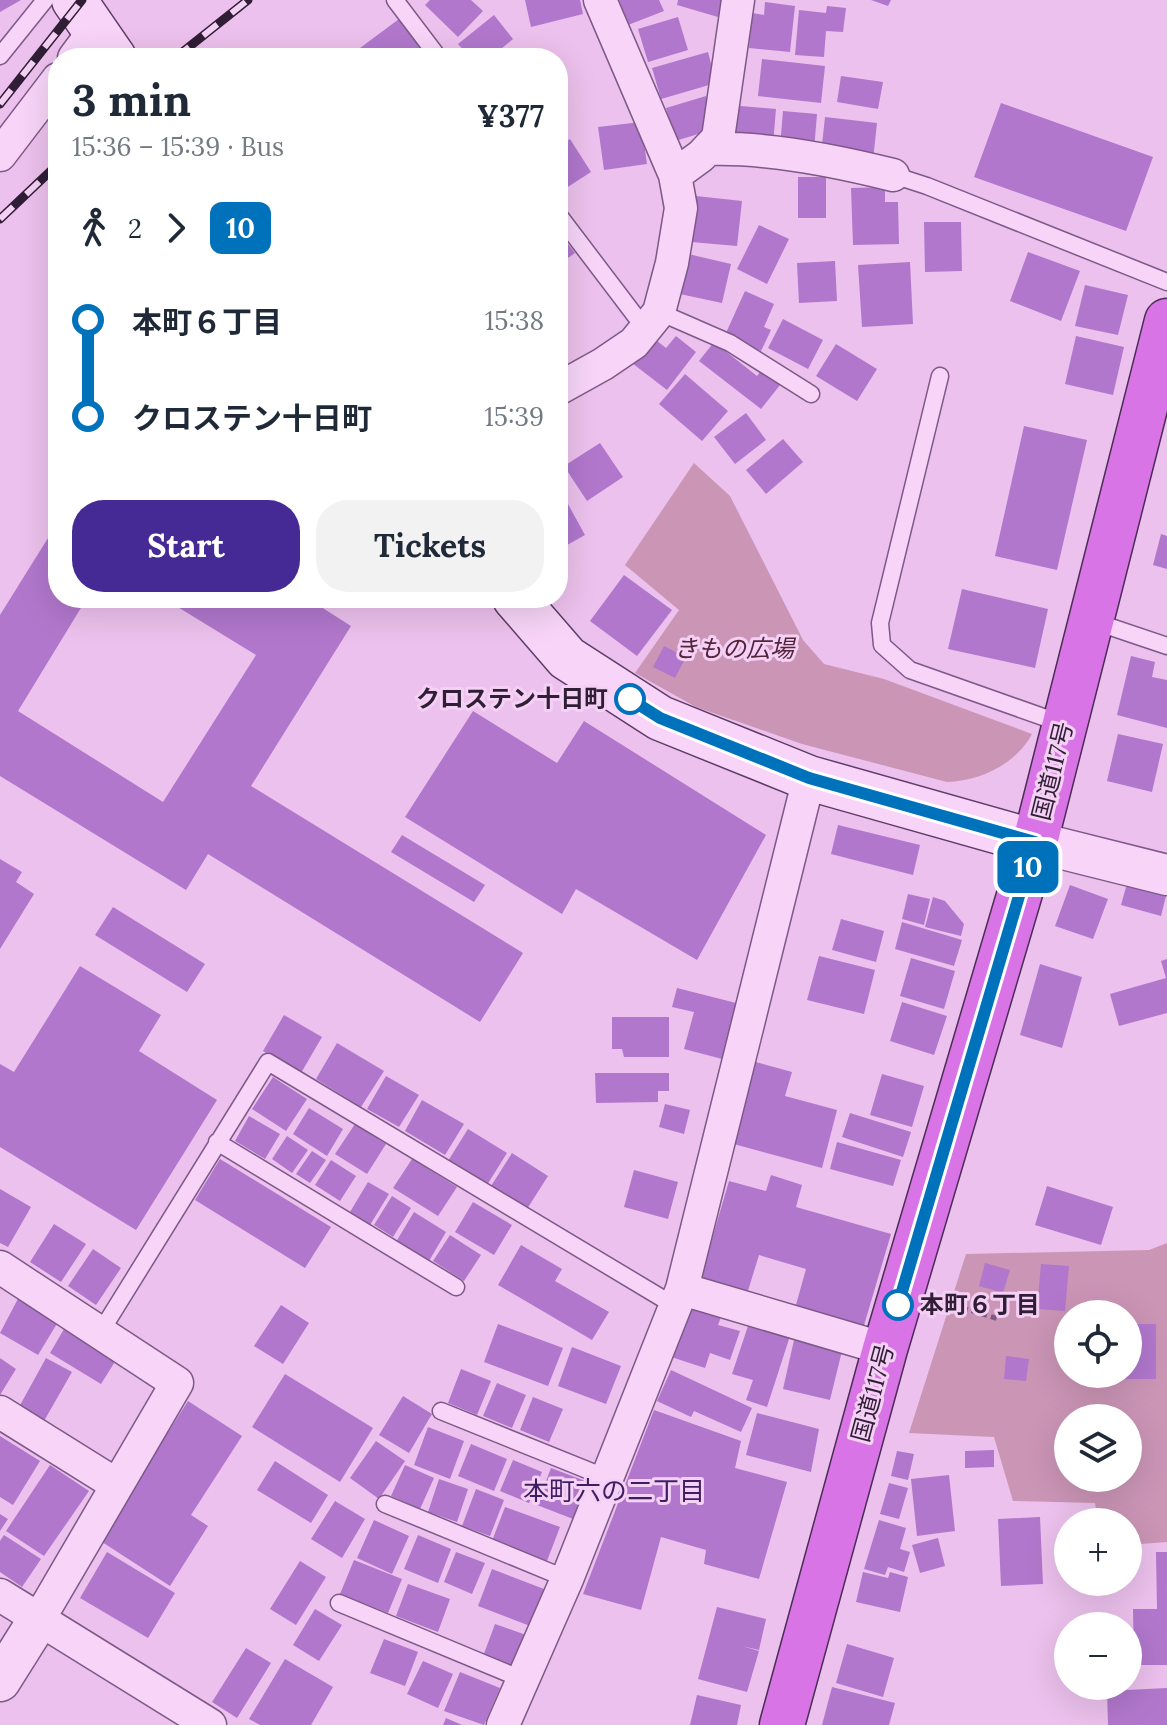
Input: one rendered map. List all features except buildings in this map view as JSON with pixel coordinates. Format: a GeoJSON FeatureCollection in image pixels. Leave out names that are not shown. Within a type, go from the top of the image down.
{"type":"FeatureCollection","features":[{"type":"Feature","properties":{"kind":"highway","name":"国道117号"},"geometry":{"type":"LineString","coordinates":[[782,1725],[885,1349],[1035,842],[1167,321]]}},
{"type":"Feature","properties":{"kind":"main road"},"geometry":{"type":"LineString","coordinates":[[524,608],[567,658],[660,718],[809,778],[1035,842]]}},
{"type":"Feature","properties":{"kind":"street"},"geometry":{"type":"LineString","coordinates":[[568,383],[634,343],[653,321],[672,263],[681,208],[675,175],[600,0]]}},
{"type":"Feature","properties":{"kind":"street"},"geometry":{"type":"LineString","coordinates":[[675,175],[718,138],[738,0]]}},
{"type":"Feature","properties":{"kind":"street"},"geometry":{"type":"LineString","coordinates":[[0,155],[48,92]]}},
{"type":"Feature","properties":{"kind":"street"},"geometry":{"type":"LineString","coordinates":[[708,149],[734,148],[861,167],[893,175]]}},
{"type":"Feature","properties":{"kind":"street"},"geometry":{"type":"LineString","coordinates":[[503,1725],[567,1579],[679,1298],[809,778]]}},
{"type":"Feature","properties":{"kind":"street"},"geometry":{"type":"LineString","coordinates":[[1035,842],[1167,875]]}},
{"type":"Feature","properties":{"kind":"street"},"geometry":{"type":"LineString","coordinates":[[0,1267],[177,1383],[0,1681]]}},
{"type":"Feature","properties":{"kind":"street"},"geometry":{"type":"LineString","coordinates":[[679,1298],[885,1349]]}},
{"type":"Feature","properties":{"kind":"street"},"geometry":{"type":"LineString","coordinates":[[0,1412],[117,1485]]}},
{"type":"Feature","properties":{"kind":"street"},"geometry":{"type":"LineString","coordinates":[[0,1595],[210,1725]]}},
{"type":"Feature","properties":{"kind":"lane"},"geometry":{"type":"LineString","coordinates":[[0,56],[45,0]]}},
{"type":"Feature","properties":{"kind":"lane"},"geometry":{"type":"LineString","coordinates":[[395,0],[431,48]]}},
{"type":"Feature","properties":{"kind":"lane"},"geometry":{"type":"LineString","coordinates":[[893,175],[1167,282]]}},
{"type":"Feature","properties":{"kind":"lane"},"geometry":{"type":"LineString","coordinates":[[568,225],[653,321],[730,343],[811,394]]}},
{"type":"Feature","properties":{"kind":"lane"},"geometry":{"type":"LineString","coordinates":[[940,376],[880,623],[882,645],[910,670],[1065,725]]}},
{"type":"Feature","properties":{"kind":"lane"},"geometry":{"type":"LineString","coordinates":[[1091,621],[1167,646]]}},
{"type":"Feature","properties":{"kind":"lane"},"geometry":{"type":"LineString","coordinates":[[100,1333],[268,1062],[679,1298]]}},
{"type":"Feature","properties":{"kind":"lane"},"geometry":{"type":"LineString","coordinates":[[217,1142],[456,1287]]}},
{"type":"Feature","properties":{"kind":"lane"},"geometry":{"type":"LineString","coordinates":[[441,1411],[607,1478]]}},
{"type":"Feature","properties":{"kind":"lane"},"geometry":{"type":"LineString","coordinates":[[385,1504],[567,1579]]}},
{"type":"Feature","properties":{"kind":"lane"},"geometry":{"type":"LineString","coordinates":[[339,1603],[524,1680]]}},
{"type":"Feature","properties":{"kind":"path"},"geometry":{"type":"LineString","coordinates":[[943,1302],[999,1319]]}},
{"type":"Feature","properties":{"kind":"green space","name":"きもの広場"},"geometry":{"type":"Polygon","coordinates":[[[694,463],[730,496],[803,640],[824,664],[884,679],[1032,734],[1025,745],[996,769],[972,778],[947,782],[802,744],[696,707],[635,673],[679,610],[625,565],[694,463]]]}},
{"type":"Feature","properties":{"kind":"green space"},"geometry":{"type":"Polygon","coordinates":[[[1167,1243],[1167,1542],[1142,1544],[1142,1508],[1096,1508],[1095,1503],[1013,1501],[994,1437],[909,1433],[966,1254],[1149,1250],[1167,1243]]]}},
{"type":"Feature","properties":{"kind":"railway"},"geometry":{"type":"LineString","coordinates":[[0,104],[82,0]]}},
{"type":"Feature","properties":{"kind":"railway"},"geometry":{"type":"LineString","coordinates":[[188,48],[248,0]]}},
{"type":"Feature","properties":{"kind":"railway"},"geometry":{"type":"LineString","coordinates":[[0,219],[48,173]]}},
{"type":"Feature","properties":{"kind":"bus line","name":"10"},"geometry":{"type":"LineString","coordinates":[[630,699],[660,718],[809,778],[1035,842],[898,1305]]}},
{"type":"Feature","properties":{"kind":"place","name":"クロステン十日町"},"geometry":{"type":"Point","coordinates":[630,699]}},
{"type":"Feature","properties":{"kind":"place","name":"本町６丁目"},"geometry":{"type":"Point","coordinates":[898,1305]}},
{"type":"Feature","properties":{"kind":"district","name":"本町六の二丁目"},"geometry":{"type":"Point","coordinates":[614,1491]}}]}
